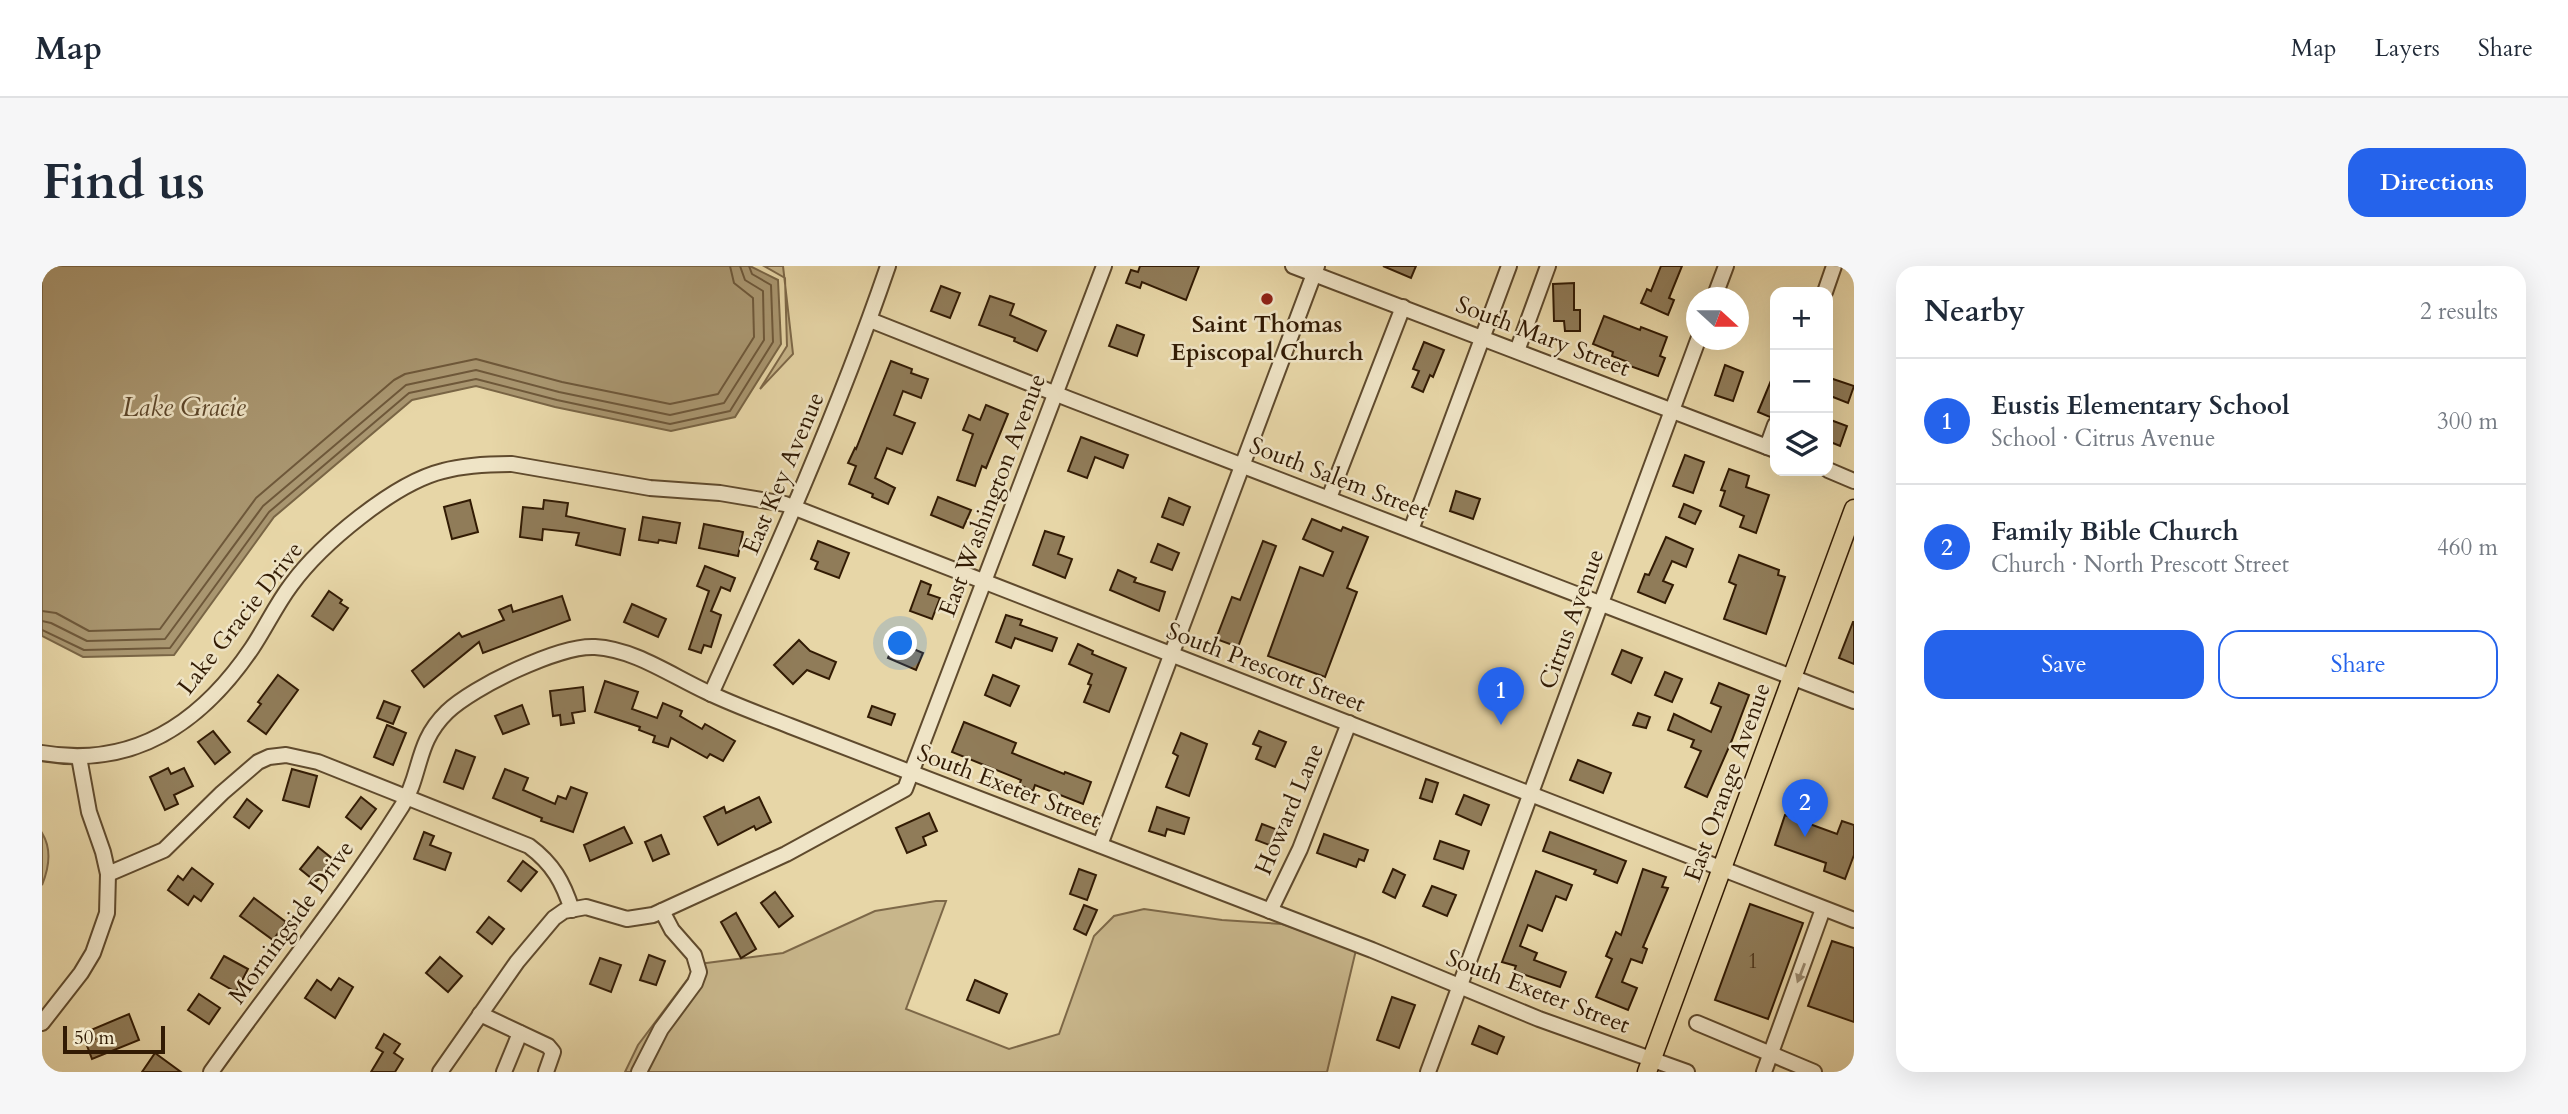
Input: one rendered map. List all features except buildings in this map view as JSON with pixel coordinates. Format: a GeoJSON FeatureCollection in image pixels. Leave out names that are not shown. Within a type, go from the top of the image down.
{"type":"FeatureCollection","features":[{"type":"Feature","properties":{"kind":"main road","name":"East Orange Avenue"},"geometry":{"type":"LineString","coordinates":[[1650,1066],[1854,509]]}},
{"type":"Feature","properties":{"kind":"street","name":"East Key Avenue"},"geometry":{"type":"LineString","coordinates":[[711,694],[795,508],[870,320],[888,266]]}},
{"type":"Feature","properties":{"kind":"street","name":"East Washington Avenue"},"geometry":{"type":"LineString","coordinates":[[572,910],[586,907],[627,919],[639,919],[662,911],[786,854],[905,789],[1104,266]]}},
{"type":"Feature","properties":{"kind":"street","name":"South Mary Street"},"geometry":{"type":"LineString","coordinates":[[1293,266],[1316,270],[1403,307],[1770,449]]}},
{"type":"Feature","properties":{"kind":"street"},"geometry":{"type":"LineString","coordinates":[[1411,530],[1509,266]]}},
{"type":"Feature","properties":{"kind":"street"},"geometry":{"type":"LineString","coordinates":[[1517,351],[1548,266]]}},
{"type":"Feature","properties":{"kind":"street"},"geometry":{"type":"LineString","coordinates":[[1718,287],[1726,266]]}},
{"type":"Feature","properties":{"kind":"street"},"geometry":{"type":"LineString","coordinates":[[1827,287],[1835,266]]}},
{"type":"Feature","properties":{"kind":"street"},"geometry":{"type":"LineString","coordinates":[[1100,845],[1316,270]]}},
{"type":"Feature","properties":{"kind":"street"},"geometry":{"type":"LineString","coordinates":[[1329,498],[1403,307]]}},
{"type":"Feature","properties":{"kind":"street","name":"South Salem Street"},"geometry":{"type":"LineString","coordinates":[[870,320],[1854,701]]}},
{"type":"Feature","properties":{"kind":"street","name":"Citrus Avenue"},"geometry":{"type":"LineString","coordinates":[[1428,1072],[1694,350]]}},
{"type":"Feature","properties":{"kind":"street","name":"Lake Gracie Drive"},"geometry":{"type":"LineString","coordinates":[[42,753],[79,757],[113,753],[141,746],[193,716],[209,702],[251,649],[291,584],[322,550],[374,507],[444,470],[512,464],[650,488],[720,493],[795,508]]}},
{"type":"Feature","properties":{"kind":"street"},"geometry":{"type":"LineString","coordinates":[[1833,472],[1854,481]]}},
{"type":"Feature","properties":{"kind":"street","name":"South Prescott Street"},"geometry":{"type":"LineString","coordinates":[[795,508],[1854,920]]}},
{"type":"Feature","properties":{"kind":"street","name":"South Exeter Street"},"geometry":{"type":"LineString","coordinates":[[406,798],[431,731],[446,713],[478,690],[530,664],[567,650],[583,647],[613,650],[639,659],[711,694],[1270,911],[1539,1018],[1650,1066],[1687,1072]]}},
{"type":"Feature","properties":{"kind":"street","name":"Howard Lane"},"geometry":{"type":"LineString","coordinates":[[1270,911],[1300,849],[1349,723]]}},
{"type":"Feature","properties":{"kind":"street"},"geometry":{"type":"LineString","coordinates":[[108,874],[164,850],[241,775],[258,762],[286,755],[318,762],[529,846],[556,870],[572,910],[564,911],[555,918],[517,962],[440,1072]]}},
{"type":"Feature","properties":{"kind":"street"},"geometry":{"type":"LineString","coordinates":[[42,1023],[93,953],[107,913],[108,874],[89,812],[79,757]]}},
{"type":"Feature","properties":{"kind":"street","name":"Morningside Drive"},"geometry":{"type":"LineString","coordinates":[[211,1072],[369,855],[406,798]]}},
{"type":"Feature","properties":{"kind":"street"},"geometry":{"type":"LineString","coordinates":[[1764,1072],[1824,908]]}},
{"type":"Feature","properties":{"kind":"street"},"geometry":{"type":"LineString","coordinates":[[639,1072],[661,1029],[695,983],[699,972],[694,955],[672,930],[662,911]]}},
{"type":"Feature","properties":{"kind":"street"},"geometry":{"type":"LineString","coordinates":[[480,1014],[548,1046],[553,1052],[546,1072]]}},
{"type":"Feature","properties":{"kind":"street"},"geometry":{"type":"LineString","coordinates":[[1697,1023],[1814,1072]]}},
{"type":"Feature","properties":{"kind":"street"},"geometry":{"type":"LineString","coordinates":[[504,1072],[520,1033]]}},
{"type":"Feature","properties":{"kind":"shaded area"},"geometry":{"type":"Polygon","coordinates":[[[764,266],[783,266],[784,278],[764,266]]]}},
{"type":"Feature","properties":{"kind":"shaded area"},"geometry":{"type":"Polygon","coordinates":[[[785,286],[793,354],[760,389],[787,346],[785,286]]]}},
{"type":"Feature","properties":{"kind":"shaded area"},"geometry":{"type":"Polygon","coordinates":[[[42,833],[47,845],[48,859],[42,885],[42,833]]]}},
{"type":"Feature","properties":{"kind":"shaded area"},"geometry":{"type":"Polygon","coordinates":[[[946,901],[906,1009],[1009,1049],[1059,1034],[1094,936],[1114,916],[1144,909],[1222,920],[1282,924],[1356,950],[1327,1072],[625,1072],[638,1045],[699,964],[783,953],[875,911],[946,901]]]}},
{"type":"Feature","properties":{"kind":"water","name":"Lake Gracie"},"geometry":{"type":"Polygon","coordinates":[[[42,266],[750,266],[778,280],[781,344],[735,417],[671,431],[555,407],[476,386],[412,400],[274,517],[174,655],[83,657],[42,636],[42,266]]]}},
{"type":"Feature","properties":{"kind":"place","name":"Saint Thomas Episcopal Church"},"geometry":{"type":"Point","coordinates":[1267,299]}},
{"type":"Feature","properties":{"kind":"place","name":"Eustis Elementary School"},"geometry":{"type":"Point","coordinates":[1501,725]}},
{"type":"Feature","properties":{"kind":"place","name":"Family Bible Church"},"geometry":{"type":"Point","coordinates":[1805,837]}}]}
